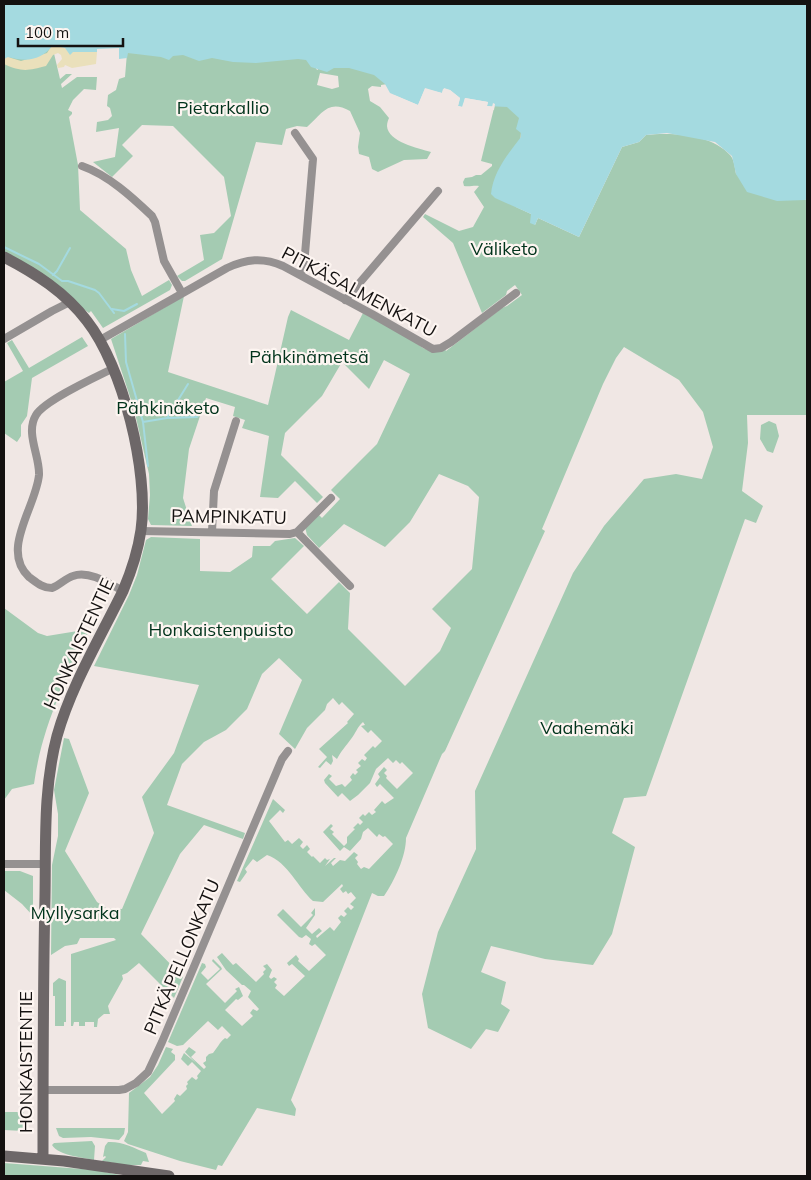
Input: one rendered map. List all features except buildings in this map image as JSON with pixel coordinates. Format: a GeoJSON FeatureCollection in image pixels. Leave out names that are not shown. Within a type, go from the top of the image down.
{"type":"FeatureCollection","features":[{"type":"Feature","properties":{"kind":"street"},"geometry":{"type":"LineString","coordinates":[[295,133],[313,158],[305,254],[300,275]]}},
{"type":"Feature","properties":{"kind":"street"},"geometry":{"type":"LineString","coordinates":[[82,166],[106,178],[152,216],[164,261],[182,293]]}},
{"type":"Feature","properties":{"kind":"street"},"geometry":{"type":"LineString","coordinates":[[346,300],[438,191]]}},
{"type":"Feature","properties":{"kind":"street","name":"HONKAISTENTIE"},"geometry":{"type":"LineString","coordinates":[[4,256],[45,280],[70,302],[100,340],[114,368],[128,414],[140,474],[142,507],[141,531],[130,573],[70,699],[57,736],[48,786],[45,864],[43,1159]]}},
{"type":"Feature","properties":{"kind":"street","name":"PITKÄSALMENKATU"},"geometry":{"type":"LineString","coordinates":[[100,340],[236,264],[256,259],[276,263],[300,275],[436,350],[451,342],[516,293]]}},
{"type":"Feature","properties":{"kind":"street"},"geometry":{"type":"LineString","coordinates":[[4,339],[70,302]]}},
{"type":"Feature","properties":{"kind":"street"},"geometry":{"type":"LineString","coordinates":[[114,368],[88,380],[45,405],[36,414],[32,431],[39,475],[17,534],[16,560],[23,572],[43,587],[52,588],[71,576],[80,574],[93,577],[123,591]]}},
{"type":"Feature","properties":{"kind":"street"},"geometry":{"type":"LineString","coordinates":[[212,532],[214,492],[236,421]]}},
{"type":"Feature","properties":{"kind":"street","name":"PAMPINKATU"},"geometry":{"type":"LineString","coordinates":[[141,531],[290,534],[297,532],[332,498]]}},
{"type":"Feature","properties":{"kind":"street"},"geometry":{"type":"LineString","coordinates":[[297,532],[350,586]]}},
{"type":"Feature","properties":{"kind":"street","name":"PITKÄPELLONKATU"},"geometry":{"type":"LineString","coordinates":[[43,1090],[119,1090],[132,1086],[148,1072],[282,759],[288,751]]}},
{"type":"Feature","properties":{"kind":"street"},"geometry":{"type":"LineString","coordinates":[[4,864],[45,864]]}},
{"type":"Feature","properties":{"kind":"street"},"geometry":{"type":"LineString","coordinates":[[4,1156],[43,1159],[168,1176]]}},
{"type":"Feature","properties":{"kind":"green space"},"geometry":{"type":"Polygon","coordinates":[[[52,45],[60,79],[66,74],[72,74],[61,84],[62,88],[77,77],[97,77],[96,90],[84,89],[73,100],[68,110],[72,112],[69,117],[78,165],[80,210],[126,249],[131,270],[142,296],[169,280],[172,285],[170,290],[103,328],[91,311],[89,313],[4,252],[4,59],[52,45]]]}},
{"type":"Feature","properties":{"kind":"green space","name":"Pietarkallio"},"geometry":{"type":"Polygon","coordinates":[[[127,53],[317,55],[316,69],[318,70],[319,57],[326,53],[394,83],[381,85],[381,87],[372,86],[368,89],[370,101],[380,107],[389,118],[387,126],[392,136],[404,144],[431,152],[427,159],[404,160],[378,172],[372,169],[369,157],[359,154],[360,133],[350,111],[336,107],[331,107],[321,113],[307,127],[297,126],[286,129],[282,145],[256,142],[222,259],[182,281],[177,276],[204,260],[200,235],[214,233],[231,216],[224,177],[173,126],[142,125],[122,145],[133,156],[112,177],[93,162],[115,157],[119,128],[96,132],[97,122],[108,120],[112,116],[110,108],[107,106],[108,95],[116,90],[119,79],[125,77],[127,53]],[[320,73],[317,85],[332,89],[339,87],[338,76],[320,73]]]}},
{"type":"Feature","properties":{"kind":"green space"},"geometry":{"type":"Polygon","coordinates":[[[501,102],[522,117],[516,207],[531,214],[535,225],[538,218],[579,237],[622,147],[639,142],[646,135],[679,134],[713,143],[722,148],[731,157],[736,174],[805,200],[807,198],[807,415],[747,415],[748,443],[742,491],[763,506],[756,523],[745,519],[646,796],[624,798],[612,833],[635,847],[612,934],[593,965],[545,959],[491,946],[481,972],[506,982],[501,1004],[510,1010],[498,1032],[486,1029],[471,1049],[428,1028],[422,994],[438,932],[476,849],[475,791],[573,573],[604,526],[644,479],[676,474],[702,479],[713,447],[703,412],[679,380],[624,347],[616,358],[603,384],[542,529],[545,531],[442,754],[406,838],[402,860],[396,875],[384,896],[372,893],[291,1100],[296,1109],[295,1116],[257,1108],[222,1166],[218,1165],[216,1170],[180,1161],[128,1144],[124,1141],[128,1132],[129,1093],[150,1077],[166,1047],[173,1049],[171,1052],[175,1055],[175,1060],[144,1093],[162,1114],[175,1101],[174,1099],[177,1094],[180,1096],[187,1089],[187,1082],[192,1077],[196,1080],[201,1071],[192,1062],[188,1066],[181,1059],[184,1053],[196,1063],[185,1052],[189,1047],[196,1052],[191,1057],[204,1069],[206,1067],[203,1063],[206,1061],[206,1057],[213,1053],[225,1038],[227,1039],[231,1035],[222,1026],[218,1030],[208,1021],[183,1045],[177,1046],[168,1042],[202,963],[206,967],[201,973],[208,980],[220,969],[212,961],[213,959],[221,967],[222,969],[206,984],[225,1003],[237,991],[235,989],[239,987],[243,996],[238,1000],[236,999],[225,1010],[242,1026],[253,1016],[250,1013],[253,1009],[257,1011],[259,1009],[248,997],[251,991],[226,970],[217,957],[222,953],[233,965],[236,963],[256,982],[264,974],[263,972],[266,969],[263,966],[267,964],[272,970],[269,977],[277,979],[274,982],[277,985],[275,988],[284,996],[305,976],[292,964],[289,966],[287,963],[296,955],[299,959],[298,961],[309,971],[326,955],[315,944],[312,946],[309,944],[311,939],[306,935],[302,938],[299,937],[277,915],[283,909],[301,927],[313,915],[311,913],[315,908],[315,915],[306,928],[312,934],[319,928],[322,931],[316,936],[317,938],[330,927],[334,931],[341,922],[338,918],[341,915],[344,917],[347,914],[344,911],[348,907],[351,910],[354,907],[350,904],[356,898],[351,892],[348,894],[346,891],[343,893],[340,889],[343,886],[342,884],[323,902],[313,901],[281,863],[267,855],[257,862],[253,859],[245,869],[247,872],[240,882],[237,881],[273,799],[285,810],[283,813],[280,810],[269,821],[285,842],[288,840],[292,844],[299,838],[303,842],[300,846],[303,849],[307,845],[310,849],[307,852],[320,863],[325,858],[327,860],[330,859],[325,866],[334,858],[336,858],[331,863],[333,866],[340,860],[345,861],[354,852],[358,855],[355,858],[361,869],[364,867],[369,869],[393,844],[385,836],[383,837],[379,834],[377,837],[368,828],[350,851],[344,847],[340,851],[323,832],[331,824],[333,826],[330,829],[334,832],[332,834],[344,846],[347,843],[347,837],[355,829],[353,828],[358,823],[360,825],[363,822],[359,818],[363,814],[365,816],[369,812],[372,815],[376,812],[374,810],[382,801],[385,804],[394,798],[380,784],[377,787],[375,784],[380,777],[378,774],[384,767],[387,770],[384,773],[387,776],[386,778],[397,789],[413,773],[402,762],[400,764],[396,760],[393,763],[388,758],[376,769],[370,783],[358,795],[350,801],[342,793],[338,797],[324,780],[329,774],[332,776],[329,779],[336,786],[342,784],[345,787],[352,780],[350,777],[353,773],[355,775],[358,772],[356,770],[361,766],[358,763],[362,759],[365,761],[367,758],[364,755],[373,746],[375,748],[382,741],[371,730],[368,733],[361,726],[365,725],[363,722],[337,759],[332,755],[333,761],[331,765],[326,761],[320,768],[318,767],[327,757],[319,749],[348,723],[354,714],[342,702],[339,705],[333,698],[327,704],[325,710],[307,728],[295,749],[279,734],[302,680],[279,658],[262,674],[247,709],[226,730],[204,742],[182,764],[167,805],[245,833],[243,839],[204,825],[180,854],[141,934],[183,977],[174,998],[139,963],[122,975],[123,979],[108,1006],[110,1014],[104,1014],[98,1019],[97,1027],[94,1027],[94,1022],[85,1022],[85,1026],[79,1026],[79,1022],[74,1022],[73,1026],[71,1026],[71,954],[116,940],[114,938],[80,938],[77,944],[65,946],[51,955],[52,865],[58,836],[58,814],[54,790],[64,738],[69,739],[89,793],[65,851],[97,902],[106,908],[122,909],[154,833],[142,797],[174,753],[199,685],[94,666],[129,595],[137,575],[146,540],[151,537],[200,539],[200,571],[230,572],[252,557],[253,546],[270,546],[275,541],[295,538],[304,546],[271,579],[307,614],[339,582],[350,593],[348,629],[405,686],[440,651],[451,628],[432,609],[472,569],[479,497],[468,486],[439,474],[410,522],[385,547],[344,524],[319,548],[307,535],[305,527],[318,514],[322,518],[340,499],[331,490],[377,444],[410,374],[384,360],[369,389],[342,362],[322,396],[285,433],[281,455],[323,497],[317,503],[295,481],[278,498],[260,497],[269,436],[242,428],[245,420],[233,416],[235,407],[206,398],[189,449],[183,498],[192,526],[151,525],[148,519],[149,474],[134,409],[111,339],[184,296],[168,372],[268,405],[291,310],[349,340],[363,313],[409,338],[423,348],[433,352],[445,349],[446,351],[522,295],[515,285],[507,291],[506,295],[482,313],[453,243],[423,217],[425,214],[459,231],[473,227],[484,207],[474,192],[479,186],[464,186],[463,182],[465,178],[481,175],[492,166],[492,164],[481,161],[495,104],[501,102]]]}},
{"type":"Feature","properties":{"kind":"green space"},"geometry":{"type":"Polygon","coordinates":[[[82,337],[88,346],[32,378],[27,416],[21,425],[21,436],[17,442],[4,433],[4,382],[23,371],[7,343],[12,340],[29,368],[82,337]]]}},
{"type":"Feature","properties":{"kind":"green space"},"geometry":{"type":"Polygon","coordinates":[[[769,421],[776,424],[779,436],[773,453],[767,451],[760,439],[761,425],[769,421]]]}},
{"type":"Feature","properties":{"kind":"green space"},"geometry":{"type":"Polygon","coordinates":[[[4,608],[38,633],[47,636],[90,629],[63,686],[49,723],[34,784],[12,789],[4,800],[4,608]]]}},
{"type":"Feature","properties":{"kind":"green space"},"geometry":{"type":"Polygon","coordinates":[[[4,871],[20,871],[33,876],[33,916],[22,904],[4,890],[4,871]]]}},
{"type":"Feature","properties":{"kind":"green space"},"geometry":{"type":"Polygon","coordinates":[[[59,978],[66,981],[66,1022],[64,1022],[64,1026],[55,1026],[53,983],[59,978]]]}},
{"type":"Feature","properties":{"kind":"green space"},"geometry":{"type":"Polygon","coordinates":[[[4,1112],[24,1112],[23,1131],[4,1130],[4,1112]]]}},
{"type":"Feature","properties":{"kind":"green space"},"geometry":{"type":"Polygon","coordinates":[[[56,1128],[125,1128],[124,1134],[119,1140],[91,1137],[63,1138],[59,1136],[56,1128]]]}},
{"type":"Feature","properties":{"kind":"green space"},"geometry":{"type":"Polygon","coordinates":[[[92,1141],[95,1146],[94,1160],[65,1154],[55,1149],[52,1145],[54,1143],[92,1141]]]}},
{"type":"Feature","properties":{"kind":"green space"},"geometry":{"type":"Polygon","coordinates":[[[108,1142],[123,1144],[146,1153],[149,1162],[143,1161],[141,1165],[125,1165],[102,1161],[106,1157],[103,1157],[105,1146],[108,1142]]]}},
{"type":"Feature","properties":{"kind":"green space"},"geometry":{"type":"Polygon","coordinates":[[[4,1163],[95,1170],[125,1176],[4,1176],[4,1163]]]}},
{"type":"Feature","properties":{"kind":"sand"},"geometry":{"type":"Polygon","coordinates":[[[52,45],[73,52],[97,52],[96,64],[72,68],[65,65],[58,68],[57,65],[62,59],[58,53],[53,55],[46,66],[34,69],[25,70],[4,64],[4,59],[8,57],[21,61],[47,53],[52,45]]]}},
{"type":"Feature","properties":{"kind":"water"},"geometry":{"type":"Polygon","coordinates":[[[4,4],[807,4],[807,198],[805,200],[777,201],[747,192],[736,174],[732,156],[715,142],[667,133],[646,135],[639,142],[622,147],[579,237],[538,218],[535,225],[530,223],[531,214],[495,198],[491,194],[498,171],[521,137],[521,133],[516,129],[519,118],[507,107],[487,106],[488,102],[465,98],[463,107],[458,106],[460,98],[450,90],[443,89],[442,93],[425,89],[418,105],[390,93],[385,84],[374,75],[349,68],[334,68],[327,72],[311,67],[306,60],[298,59],[256,63],[233,62],[212,58],[199,61],[183,55],[173,56],[169,60],[161,57],[128,53],[127,58],[119,59],[119,48],[97,49],[97,52],[73,52],[70,55],[65,48],[53,45],[43,54],[33,59],[8,57],[4,59],[4,4]]]}},
{"type":"Feature","properties":{"kind":"pier"},"geometry":{"type":"Polygon","coordinates":[[[425,88],[442,93],[444,88],[450,90],[460,98],[458,106],[462,107],[465,98],[488,102],[487,106],[492,107],[493,103],[495,104],[494,110],[486,109],[485,104],[467,101],[464,109],[457,108],[458,99],[445,91],[443,95],[427,91],[418,108],[393,97],[394,95],[418,105],[425,88]]]}},
{"type":"Feature","properties":{"kind":"waterway"},"geometry":{"type":"LineString","coordinates":[[4,247],[39,264],[62,281],[68,281],[95,290],[114,313]]}},
{"type":"Feature","properties":{"kind":"waterway"},"geometry":{"type":"LineString","coordinates":[[53,275],[70,248]]}},
{"type":"Feature","properties":{"kind":"waterway"},"geometry":{"type":"LineString","coordinates":[[112,309],[124,311],[137,304]]}},
{"type":"Feature","properties":{"kind":"waterway"},"geometry":{"type":"LineString","coordinates":[[125,334],[126,362],[143,422],[148,466]]}},
{"type":"Feature","properties":{"kind":"waterway"},"geometry":{"type":"LineString","coordinates":[[167,418],[188,384]]}},
{"type":"Feature","properties":{"kind":"waterway"},"geometry":{"type":"LineString","coordinates":[[143,422],[167,418],[197,417]]}},
{"type":"Feature","properties":{"kind":"park label","name":"Väliketo"},"geometry":{"type":"Point","coordinates":[504,249]}},
{"type":"Feature","properties":{"kind":"park label","name":"Pähkinämetsä"},"geometry":{"type":"Point","coordinates":[309,357]}},
{"type":"Feature","properties":{"kind":"park label","name":"Pähkinäketo"},"geometry":{"type":"Point","coordinates":[168,408]}},
{"type":"Feature","properties":{"kind":"park label","name":"Honkaistenpuisto"},"geometry":{"type":"Point","coordinates":[221,630]}},
{"type":"Feature","properties":{"kind":"park label","name":"Vaahemäki"},"geometry":{"type":"Point","coordinates":[587,728]}},
{"type":"Feature","properties":{"kind":"park label","name":"Myllysarka"},"geometry":{"type":"Point","coordinates":[75,913]}}]}
